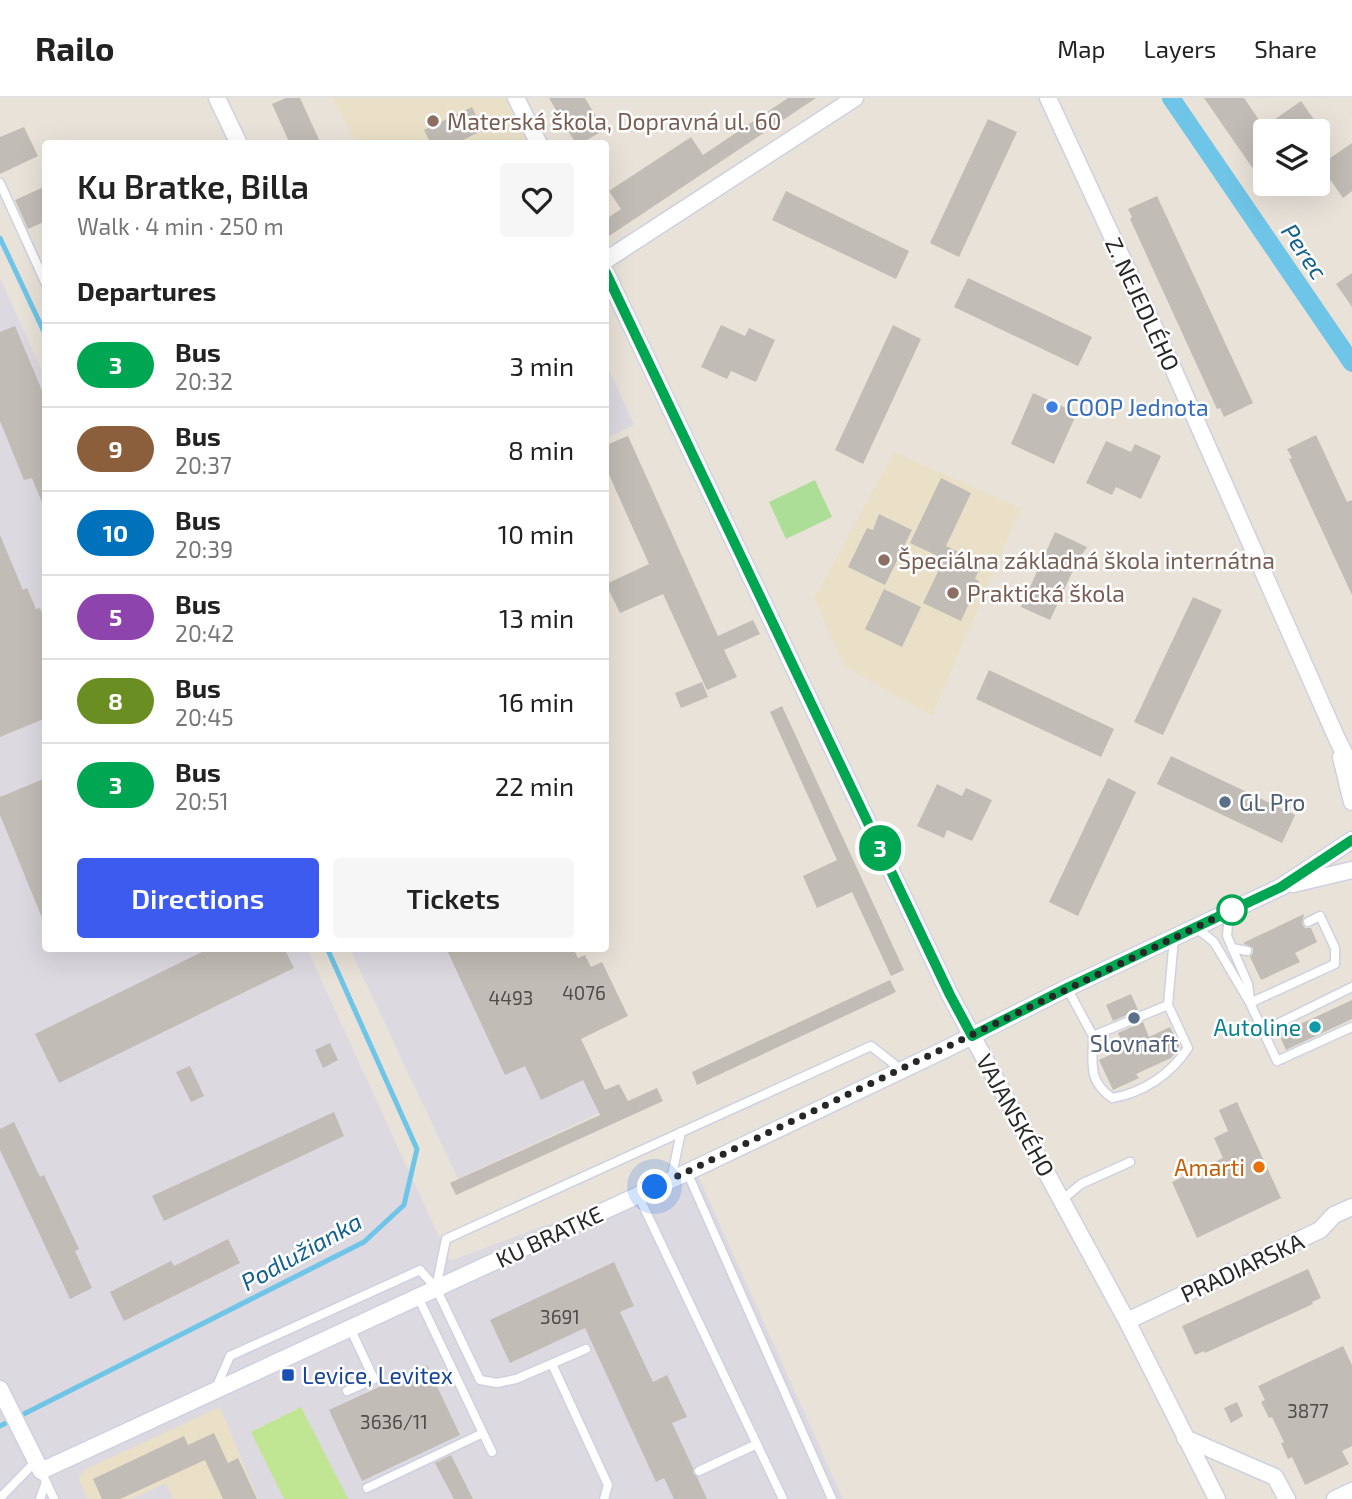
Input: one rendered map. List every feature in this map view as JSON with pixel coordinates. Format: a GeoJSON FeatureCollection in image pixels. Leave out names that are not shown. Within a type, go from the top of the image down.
{"type":"FeatureCollection","features":[{"type":"Feature","properties":{"kind":"street"},"geometry":{"type":"LineString","coordinates":[[217,98],[237,140]]}},
{"type":"Feature","properties":{"kind":"street"},"geometry":{"type":"LineString","coordinates":[[516,98],[537,140]]}},
{"type":"Feature","properties":{"kind":"street"},"geometry":{"type":"LineString","coordinates":[[609,258],[855,98]]}},
{"type":"Feature","properties":{"kind":"street","name":"Z. NEJEDLÉHO"},"geometry":{"type":"LineString","coordinates":[[1048,98],[1172,366],[1352,768]]}},
{"type":"Feature","properties":{"kind":"street","name":"VAJANSKÉHO"},"geometry":{"type":"LineString","coordinates":[[609,279],[950,995],[1127,1321],[1217,1499]]}},
{"type":"Feature","properties":{"kind":"street","name":"Z. NEJEDLÉHO"},"geometry":{"type":"LineString","coordinates":[[1338,741],[1352,802]]}},
{"type":"Feature","properties":{"kind":"street","name":"KU BRATKE"},"geometry":{"type":"LineString","coordinates":[[41,1471],[898,1072],[1067,988],[1281,887],[1352,840]]}},
{"type":"Feature","properties":{"kind":"street","name":"KU BRATKE"},"geometry":{"type":"LineString","coordinates":[[1281,887],[1352,870]]}},
{"type":"Feature","properties":{"kind":"street","name":"PRADIARSKA"},"geometry":{"type":"LineString","coordinates":[[1127,1321],[1320,1230],[1334,1215],[1352,1207]]}},
{"type":"Feature","properties":{"kind":"street"},"geometry":{"type":"LineString","coordinates":[[3,1395],[41,1471]]}},
{"type":"Feature","properties":{"kind":"street"},"geometry":{"type":"LineString","coordinates":[[1185,1438],[1275,1477],[1287,1499]]}},
{"type":"Feature","properties":{"kind":"street"},"geometry":{"type":"LineString","coordinates":[[1335,1499],[1352,1491]]}},
{"type":"Feature","properties":{"kind":"lane"},"geometry":{"type":"LineString","coordinates":[[0,183],[42,275]]}},
{"type":"Feature","properties":{"kind":"lane"},"geometry":{"type":"LineString","coordinates":[[1229,911],[1227,936],[1248,984],[1250,1003]]}},
{"type":"Feature","properties":{"kind":"lane"},"geometry":{"type":"LineString","coordinates":[[1250,1003],[1335,964],[1335,948],[1320,916],[1308,922]]}},
{"type":"Feature","properties":{"kind":"lane"},"geometry":{"type":"LineString","coordinates":[[1195,927],[1214,942],[1250,1003],[1277,1061],[1352,1027]]}},
{"type":"Feature","properties":{"kind":"lane"},"geometry":{"type":"LineString","coordinates":[[1067,988],[1093,1036],[1090,1066],[1102,1091],[1112,1098],[1133,1094],[1178,1063],[1188,1048],[1168,1005],[1174,937]]}},
{"type":"Feature","properties":{"kind":"lane"},"geometry":{"type":"LineString","coordinates":[[1232,948],[1247,951]]}},
{"type":"Feature","properties":{"kind":"lane"},"geometry":{"type":"LineString","coordinates":[[1263,1031],[1352,987]]}},
{"type":"Feature","properties":{"kind":"lane"},"geometry":{"type":"LineString","coordinates":[[1093,1036],[1168,1005]]}},
{"type":"Feature","properties":{"kind":"lane"},"geometry":{"type":"LineString","coordinates":[[436,1288],[446,1239],[871,1046],[894,1064],[898,1072]]}},
{"type":"Feature","properties":{"kind":"lane"},"geometry":{"type":"LineString","coordinates":[[671,1180],[681,1132]]}},
{"type":"Feature","properties":{"kind":"lane"},"geometry":{"type":"LineString","coordinates":[[1062,1200],[1081,1184],[1130,1161]]}},
{"type":"Feature","properties":{"kind":"lane"},"geometry":{"type":"LineString","coordinates":[[687,1172],[832,1499]]}},
{"type":"Feature","properties":{"kind":"lane"},"geometry":{"type":"LineString","coordinates":[[638,1195],[783,1499]]}},
{"type":"Feature","properties":{"kind":"lane"},"geometry":{"type":"LineString","coordinates":[[215,1391],[230,1356],[420,1270],[436,1288],[480,1380],[497,1383],[516,1379],[586,1349]]}},
{"type":"Feature","properties":{"kind":"lane"},"geometry":{"type":"LineString","coordinates":[[418,1297],[492,1452]]}},
{"type":"Feature","properties":{"kind":"lane"},"geometry":{"type":"LineString","coordinates":[[347,1391],[374,1379],[350,1328]]}},
{"type":"Feature","properties":{"kind":"lane"},"geometry":{"type":"LineString","coordinates":[[552,1364],[608,1485],[604,1499]]}},
{"type":"Feature","properties":{"kind":"lane"},"geometry":{"type":"LineString","coordinates":[[367,1488],[483,1433]]}},
{"type":"Feature","properties":{"kind":"lane"},"geometry":{"type":"LineString","coordinates":[[699,1471],[757,1444]]}},
{"type":"Feature","properties":{"kind":"lane"},"geometry":{"type":"LineString","coordinates":[[0,1497],[41,1471]]}},
{"type":"Feature","properties":{"kind":"lane"},"geometry":{"type":"LineString","coordinates":[[40,1499],[41,1471]]}},
{"type":"Feature","properties":{"kind":"lane"},"geometry":{"type":"LineString","coordinates":[[41,1471],[54,1499]]}},
{"type":"Feature","properties":{"kind":"shaded area","name":"Materská škola, Dopravná ul. 60"},"geometry":{"type":"Polygon","coordinates":[[[332,98],[511,98],[533,140],[354,140],[332,98]]]}},
{"type":"Feature","properties":{"kind":"shaded area"},"geometry":{"type":"Polygon","coordinates":[[[0,278],[42,371],[42,952],[308,952],[450,1261],[695,1169],[843,1499],[0,1499],[0,278]]]}},
{"type":"Feature","properties":{"kind":"shaded area"},"geometry":{"type":"Polygon","coordinates":[[[609,370],[634,425],[609,437],[609,370]]]}},
{"type":"Feature","properties":{"kind":"shaded area"},"geometry":{"type":"Polygon","coordinates":[[[894,452],[1021,508],[932,716],[844,666],[814,598],[894,452]]]}},
{"type":"Feature","properties":{"kind":"shaded area"},"geometry":{"type":"Polygon","coordinates":[[[351,952],[532,952],[567,1046],[599,1113],[458,1179],[351,952]]]}},
{"type":"Feature","properties":{"kind":"shaded area"},"geometry":{"type":"Polygon","coordinates":[[[220,1407],[258,1499],[173,1499],[166,1483],[131,1499],[87,1499],[79,1479],[84,1470],[220,1407]]]}},
{"type":"Feature","properties":{"kind":"green space"},"geometry":{"type":"Polygon","coordinates":[[[815,480],[832,517],[786,539],[769,502],[815,480]]]}},
{"type":"Feature","properties":{"kind":"green space"},"geometry":{"type":"Polygon","coordinates":[[[301,1407],[348,1499],[284,1499],[251,1432],[301,1407]]]}},
{"type":"Feature","properties":{"kind":"building"},"geometry":{"type":"Polygon","coordinates":[[[286,98],[300,98],[319,140],[288,140],[272,104],[286,98]]]}},
{"type":"Feature","properties":{"kind":"building"},"geometry":{"type":"Polygon","coordinates":[[[549,98],[585,98],[604,130],[587,140],[574,140],[549,98]]]}},
{"type":"Feature","properties":{"kind":"building"},"geometry":{"type":"Polygon","coordinates":[[[788,98],[816,98],[609,236],[609,217],[621,209],[609,191],[691,137],[703,155],[788,98]]]}},
{"type":"Feature","properties":{"kind":"building"},"geometry":{"type":"Polygon","coordinates":[[[1204,98],[1244,98],[1258,119],[1253,119],[1253,169],[1204,98]]]}},
{"type":"Feature","properties":{"kind":"building"},"geometry":{"type":"Polygon","coordinates":[[[1301,101],[1314,119],[1275,119],[1301,101]]]}},
{"type":"Feature","properties":{"kind":"building"},"geometry":{"type":"Polygon","coordinates":[[[472,107],[483,130],[463,140],[429,140],[424,130],[472,107]]]}},
{"type":"Feature","properties":{"kind":"building"},"geometry":{"type":"Polygon","coordinates":[[[988,119],[1017,132],[959,257],[930,243],[988,119]]]}},
{"type":"Feature","properties":{"kind":"building"},"geometry":{"type":"Polygon","coordinates":[[[24,127],[38,156],[0,174],[0,137],[24,127]]]}},
{"type":"Feature","properties":{"kind":"building"},"geometry":{"type":"Polygon","coordinates":[[[1352,143],[1352,191],[1343,198],[1330,179],[1330,158],[1352,143]]]}},
{"type":"Feature","properties":{"kind":"building"},"geometry":{"type":"Polygon","coordinates":[[[42,188],[42,223],[28,229],[15,200],[42,188]]]}},
{"type":"Feature","properties":{"kind":"building"},"geometry":{"type":"Polygon","coordinates":[[[786,191],[909,251],[896,279],[772,220],[786,191]]]}},
{"type":"Feature","properties":{"kind":"building"},"geometry":{"type":"Polygon","coordinates":[[[1157,196],[1253,403],[1224,417],[1220,408],[1217,409],[1130,219],[1132,217],[1128,209],[1157,196]]]}},
{"type":"Feature","properties":{"kind":"building"},"geometry":{"type":"Polygon","coordinates":[[[1352,273],[1352,307],[1336,284],[1352,273]]]}},
{"type":"Feature","properties":{"kind":"building"},"geometry":{"type":"Polygon","coordinates":[[[968,278],[1092,337],[1078,366],[954,307],[968,278]]]}},
{"type":"Feature","properties":{"kind":"building"},"geometry":{"type":"Polygon","coordinates":[[[721,325],[745,336],[749,328],[775,340],[756,382],[731,371],[727,379],[701,367],[721,325]]]}},
{"type":"Feature","properties":{"kind":"building"},"geometry":{"type":"Polygon","coordinates":[[[893,325],[921,339],[863,464],[835,450],[893,325]]]}},
{"type":"Feature","properties":{"kind":"building"},"geometry":{"type":"Polygon","coordinates":[[[15,326],[42,390],[42,503],[32,478],[24,480],[0,421],[0,332],[15,326]]]}},
{"type":"Feature","properties":{"kind":"building"},"geometry":{"type":"Polygon","coordinates":[[[1033,393],[1077,413],[1054,464],[1011,444],[1033,393]]]}},
{"type":"Feature","properties":{"kind":"building"},"geometry":{"type":"Polygon","coordinates":[[[1316,435],[1347,502],[1352,500],[1352,595],[1289,459],[1292,458],[1287,449],[1316,435]]]}},
{"type":"Feature","properties":{"kind":"building"},"geometry":{"type":"Polygon","coordinates":[[[628,436],[718,636],[753,620],[760,634],[724,650],[737,677],[707,690],[663,594],[620,613],[609,590],[609,583],[649,564],[609,475],[609,444],[628,436]]]}},
{"type":"Feature","properties":{"kind":"building"},"geometry":{"type":"Polygon","coordinates":[[[1106,441],[1131,452],[1135,444],[1161,456],[1141,499],[1116,487],[1112,495],[1086,483],[1106,441]]]}},
{"type":"Feature","properties":{"kind":"building"},"geometry":{"type":"Polygon","coordinates":[[[941,478],[971,493],[946,546],[982,563],[975,579],[979,581],[961,621],[923,603],[944,559],[910,543],[941,478]]]}},
{"type":"Feature","properties":{"kind":"building"},"geometry":{"type":"Polygon","coordinates":[[[879,514],[912,530],[885,585],[848,567],[867,528],[873,530],[879,514]]]}},
{"type":"Feature","properties":{"kind":"building"},"geometry":{"type":"Polygon","coordinates":[[[1055,532],[1087,547],[1076,564],[1050,620],[1021,607],[1055,532]]]}},
{"type":"Feature","properties":{"kind":"building"},"geometry":{"type":"Polygon","coordinates":[[[0,535],[23,590],[27,588],[36,609],[40,608],[42,612],[42,720],[0,737],[0,535]]]}},
{"type":"Feature","properties":{"kind":"building"},"geometry":{"type":"Polygon","coordinates":[[[884,589],[921,607],[902,647],[865,629],[884,589]]]}},
{"type":"Feature","properties":{"kind":"building"},"geometry":{"type":"Polygon","coordinates":[[[1193,597],[1222,610],[1163,735],[1134,722],[1193,597]]]}},
{"type":"Feature","properties":{"kind":"building"},"geometry":{"type":"Polygon","coordinates":[[[989,670],[1114,729],[1101,757],[976,699],[989,670]]]}},
{"type":"Feature","properties":{"kind":"building"},"geometry":{"type":"Polygon","coordinates":[[[702,682],[708,697],[681,708],[675,693],[702,682]]]}},
{"type":"Feature","properties":{"kind":"building"},"geometry":{"type":"Polygon","coordinates":[[[782,706],[904,970],[891,976],[852,892],[817,908],[803,876],[837,860],[770,712],[782,706]]]}},
{"type":"Feature","properties":{"kind":"building"},"geometry":{"type":"Polygon","coordinates":[[[1171,756],[1295,815],[1282,843],[1157,784],[1171,756]]]}},
{"type":"Feature","properties":{"kind":"building"},"geometry":{"type":"Polygon","coordinates":[[[1108,778],[1136,792],[1078,916],[1049,902],[1108,778]]]}},
{"type":"Feature","properties":{"kind":"building"},"geometry":{"type":"Polygon","coordinates":[[[42,780],[42,918],[0,815],[0,797],[42,780]]]}},
{"type":"Feature","properties":{"kind":"building"},"geometry":{"type":"Polygon","coordinates":[[[937,784],[962,796],[966,788],[992,800],[972,841],[947,830],[944,838],[917,826],[937,784]]]}},
{"type":"Feature","properties":{"kind":"building"},"geometry":{"type":"Polygon","coordinates":[[[1304,914],[1302,924],[1305,928],[1311,928],[1317,942],[1295,953],[1300,962],[1261,980],[1250,957],[1253,948],[1243,943],[1304,914]]]}},
{"type":"Feature","properties":{"kind":"building"},"geometry":{"type":"Polygon","coordinates":[[[202,952],[286,952],[294,968],[59,1083],[35,1034],[202,952]]]}},
{"type":"Feature","properties":{"kind":"building"},"geometry":{"type":"Polygon","coordinates":[[[448,952],[575,952],[578,958],[585,955],[591,967],[602,962],[628,1016],[581,1039],[605,1090],[619,1084],[628,1101],[657,1088],[663,1101],[456,1195],[450,1183],[600,1115],[583,1080],[541,1100],[525,1066],[505,1075],[448,952]]]}},
{"type":"Feature","properties":{"kind":"building"},"geometry":{"type":"Polygon","coordinates":[[[890,980],[896,992],[697,1085],[692,1072],[890,980]]]}},
{"type":"Feature","properties":{"kind":"building"},"geometry":{"type":"Polygon","coordinates":[[[1131,994],[1138,1010],[1113,1021],[1106,1005],[1131,994]]]}},
{"type":"Feature","properties":{"kind":"building","name":"Autoline"},"geometry":{"type":"Polygon","coordinates":[[[1352,1000],[1352,1019],[1286,1050],[1279,1034],[1352,1000]]]}},
{"type":"Feature","properties":{"kind":"building"},"geometry":{"type":"Polygon","coordinates":[[[1143,1022],[1149,1037],[1170,1027],[1179,1045],[1178,1050],[1171,1058],[1136,1074],[1139,1078],[1113,1090],[1099,1060],[1125,1048],[1118,1033],[1143,1022]]]}},
{"type":"Feature","properties":{"kind":"building"},"geometry":{"type":"Polygon","coordinates":[[[330,1043],[338,1060],[323,1068],[315,1050],[330,1043]]]}},
{"type":"Feature","properties":{"kind":"building"},"geometry":{"type":"Polygon","coordinates":[[[190,1066],[204,1096],[191,1102],[176,1072],[190,1066]]]}},
{"type":"Feature","properties":{"kind":"building"},"geometry":{"type":"Polygon","coordinates":[[[1237,1102],[1281,1198],[1197,1238],[1172,1182],[1223,1158],[1214,1138],[1228,1131],[1219,1110],[1237,1102]]]}},
{"type":"Feature","properties":{"kind":"building"},"geometry":{"type":"Polygon","coordinates":[[[334,1112],[344,1136],[164,1221],[152,1196],[334,1112]]]}},
{"type":"Feature","properties":{"kind":"building"},"geometry":{"type":"Polygon","coordinates":[[[14,1122],[40,1177],[44,1175],[79,1249],[75,1251],[92,1288],[70,1299],[0,1150],[0,1129],[14,1122]]]}},
{"type":"Feature","properties":{"kind":"building"},"geometry":{"type":"Polygon","coordinates":[[[228,1239],[240,1263],[124,1321],[110,1292],[171,1261],[174,1266],[228,1239]]]}},
{"type":"Feature","properties":{"kind":"building"},"geometry":{"type":"Polygon","coordinates":[[[614,1262],[634,1306],[620,1312],[653,1382],[667,1375],[687,1417],[672,1423],[707,1499],[674,1499],[664,1478],[656,1482],[585,1328],[510,1363],[490,1320],[614,1262]]]}},
{"type":"Feature","properties":{"kind":"building"},"geometry":{"type":"Polygon","coordinates":[[[1308,1269],[1321,1298],[1205,1353],[1204,1351],[1195,1355],[1182,1326],[1308,1269]]]}},
{"type":"Feature","properties":{"kind":"building"},"geometry":{"type":"Polygon","coordinates":[[[1343,1346],[1352,1365],[1352,1446],[1342,1451],[1349,1464],[1305,1485],[1292,1457],[1288,1459],[1281,1443],[1284,1442],[1261,1402],[1265,1400],[1258,1386],[1343,1346]]]}},
{"type":"Feature","properties":{"kind":"building"},"geometry":{"type":"Polygon","coordinates":[[[427,1365],[460,1435],[362,1481],[329,1410],[427,1365]]]}},
{"type":"Feature","properties":{"kind":"building"},"geometry":{"type":"Polygon","coordinates":[[[1237,1402],[1243,1416],[1231,1423],[1224,1408],[1237,1402]]]}},
{"type":"Feature","properties":{"kind":"building"},"geometry":{"type":"Polygon","coordinates":[[[214,1433],[228,1463],[238,1458],[257,1499],[223,1499],[205,1460],[120,1499],[102,1499],[93,1479],[184,1436],[188,1445],[214,1433]]]}},
{"type":"Feature","properties":{"kind":"building"},"geometry":{"type":"Polygon","coordinates":[[[451,1455],[473,1499],[454,1499],[435,1463],[451,1455]]]}},
{"type":"Feature","properties":{"kind":"waterway","name":"Perec"},"geometry":{"type":"LineString","coordinates":[[1171,98],[1352,363]]}},
{"type":"Feature","properties":{"kind":"waterway","name":"Podlužianka"},"geometry":{"type":"LineString","coordinates":[[0,238],[42,327]]}},
{"type":"Feature","properties":{"kind":"waterway","name":"Podlužianka"},"geometry":{"type":"LineString","coordinates":[[0,1426],[364,1242],[404,1205],[417,1149],[329,952]]}},
{"type":"Feature","properties":{"kind":"bus line","name":"3"},"geometry":{"type":"LineString","coordinates":[[609,279],[972,1036],[1281,887],[1352,840]]}},
{"type":"Feature","properties":{"kind":"place","name":"Materská škola, Dopravná ul. 60"},"geometry":{"type":"Point","coordinates":[433,121]}},
{"type":"Feature","properties":{"kind":"place","name":"COOP Jednota"},"geometry":{"type":"Point","coordinates":[1052,407]}},
{"type":"Feature","properties":{"kind":"place","name":"Špeciálna základná škola internátna"},"geometry":{"type":"Point","coordinates":[884,560]}},
{"type":"Feature","properties":{"kind":"place","name":"Praktická škola"},"geometry":{"type":"Point","coordinates":[953,593]}},
{"type":"Feature","properties":{"kind":"place","name":"GL Pro"},"geometry":{"type":"Point","coordinates":[1225,802]}},
{"type":"Feature","properties":{"kind":"place","name":"Slovnaft"},"geometry":{"type":"Point","coordinates":[1134,1018]}},
{"type":"Feature","properties":{"kind":"place","name":"Autoline"},"geometry":{"type":"Point","coordinates":[1315,1027]}},
{"type":"Feature","properties":{"kind":"place","name":"Amarti"},"geometry":{"type":"Point","coordinates":[1259,1167]}},
{"type":"Feature","properties":{"kind":"place","name":"Levice, Levitex"},"geometry":{"type":"Point","coordinates":[288,1375]}},
{"type":"Feature","properties":{"kind":"route"},"geometry":{"type":"LineString","coordinates":[[655,1187],[1232,910]]}}]}
